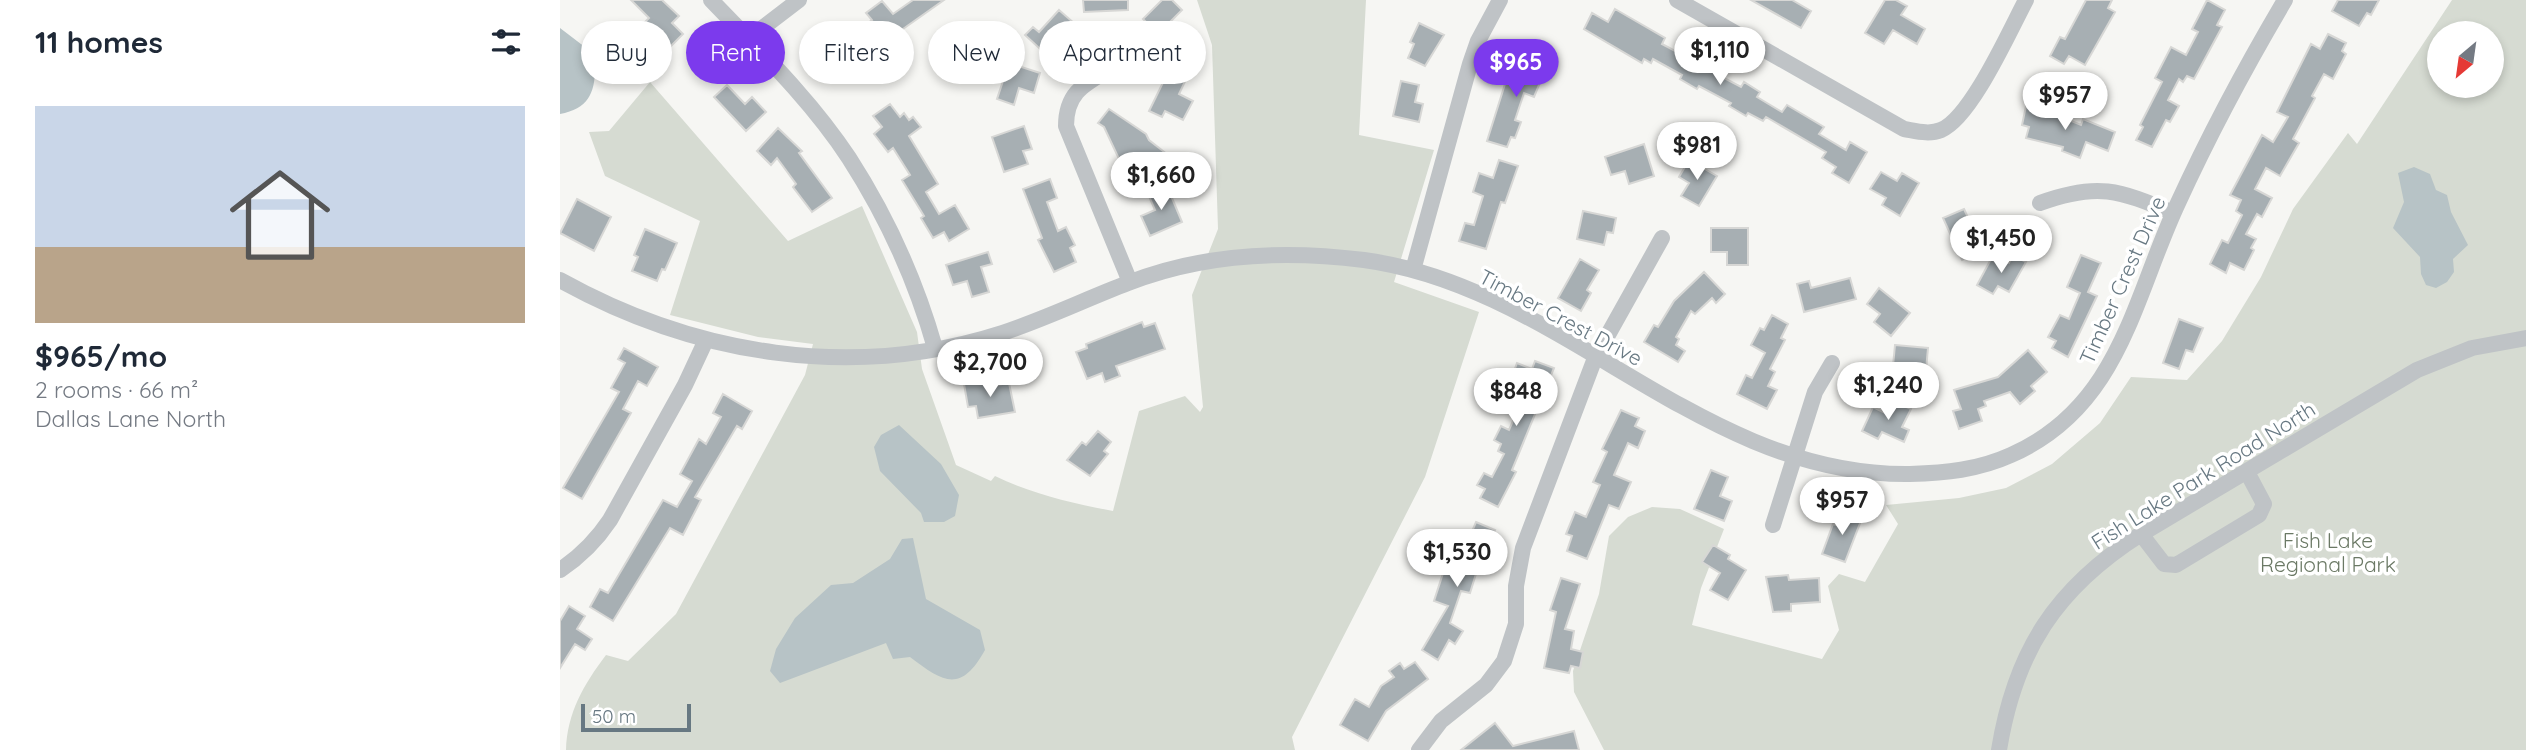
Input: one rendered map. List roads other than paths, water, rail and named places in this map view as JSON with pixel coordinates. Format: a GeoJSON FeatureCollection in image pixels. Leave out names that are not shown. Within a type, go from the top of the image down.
{"type":"FeatureCollection","features":[{"type":"Feature","properties":{"kind":"street"},"geometry":{"type":"LineString","coordinates":[[711,0],[731,21]]}},
{"type":"Feature","properties":{"kind":"street"},"geometry":{"type":"LineString","coordinates":[[772,21],[799,0]]}},
{"type":"Feature","properties":{"kind":"street"},"geometry":{"type":"LineString","coordinates":[[1413,270],[1474,52],[1500,0]]}},
{"type":"Feature","properties":{"kind":"street"},"geometry":{"type":"LineString","coordinates":[[1677,0],[1904,129],[1927,133],[1941,130],[1966,110],[2026,0]]}},
{"type":"Feature","properties":{"kind":"street","name":"Timber Crest Drive"},"geometry":{"type":"LineString","coordinates":[[560,280],[632,316],[706,340],[756,352],[829,358],[886,355],[935,348],[1007,332],[1130,282],[1207,261],[1265,255],[1315,255],[1368,261],[1413,270],[1500,303],[1731,434],[1794,458],[1862,474],[1951,473],[1995,461],[2032,445],[2076,411],[2093,392],[2110,364],[2148,280],[2173,213],[2204,146],[2285,0]]}},
{"type":"Feature","properties":{"kind":"street"},"geometry":{"type":"LineString","coordinates":[[785,78],[848,157],[879,210],[905,264],[935,348]]}},
{"type":"Feature","properties":{"kind":"street"},"geometry":{"type":"LineString","coordinates":[[1089,84],[1075,94],[1066,110],[1066,126],[1130,282]]}},
{"type":"Feature","properties":{"kind":"street"},"geometry":{"type":"LineString","coordinates":[[2040,203],[2090,189],[2116,191],[2173,213]]}},
{"type":"Feature","properties":{"kind":"street"},"geometry":{"type":"LineString","coordinates":[[1419,750],[1441,720],[1486,685],[1507,655],[1516,624],[1516,586],[1524,548],[1595,358],[1662,238]]}},
{"type":"Feature","properties":{"kind":"street","name":"Fish Lake Park Road North"},"geometry":{"type":"LineString","coordinates":[[1999,750],[2012,688],[2038,632],[2058,603],[2097,564],[2141,534],[2417,370],[2472,348],[2526,338]]}},
{"type":"Feature","properties":{"kind":"street"},"geometry":{"type":"LineString","coordinates":[[560,570],[582,555],[610,520],[685,385],[706,340]]}},
{"type":"Feature","properties":{"kind":"street"},"geometry":{"type":"LineString","coordinates":[[1773,525],[1815,392],[1832,363]]}},
{"type":"Feature","properties":{"kind":"street"},"geometry":{"type":"LineString","coordinates":[[2141,534],[2164,564],[2176,565],[2259,515],[2264,504],[2247,472]]}},
{"type":"Feature","properties":{"kind":"park label","name":"Fish Lake Regional Park"},"geometry":{"type":"Point","coordinates":[2328,552]}}]}
